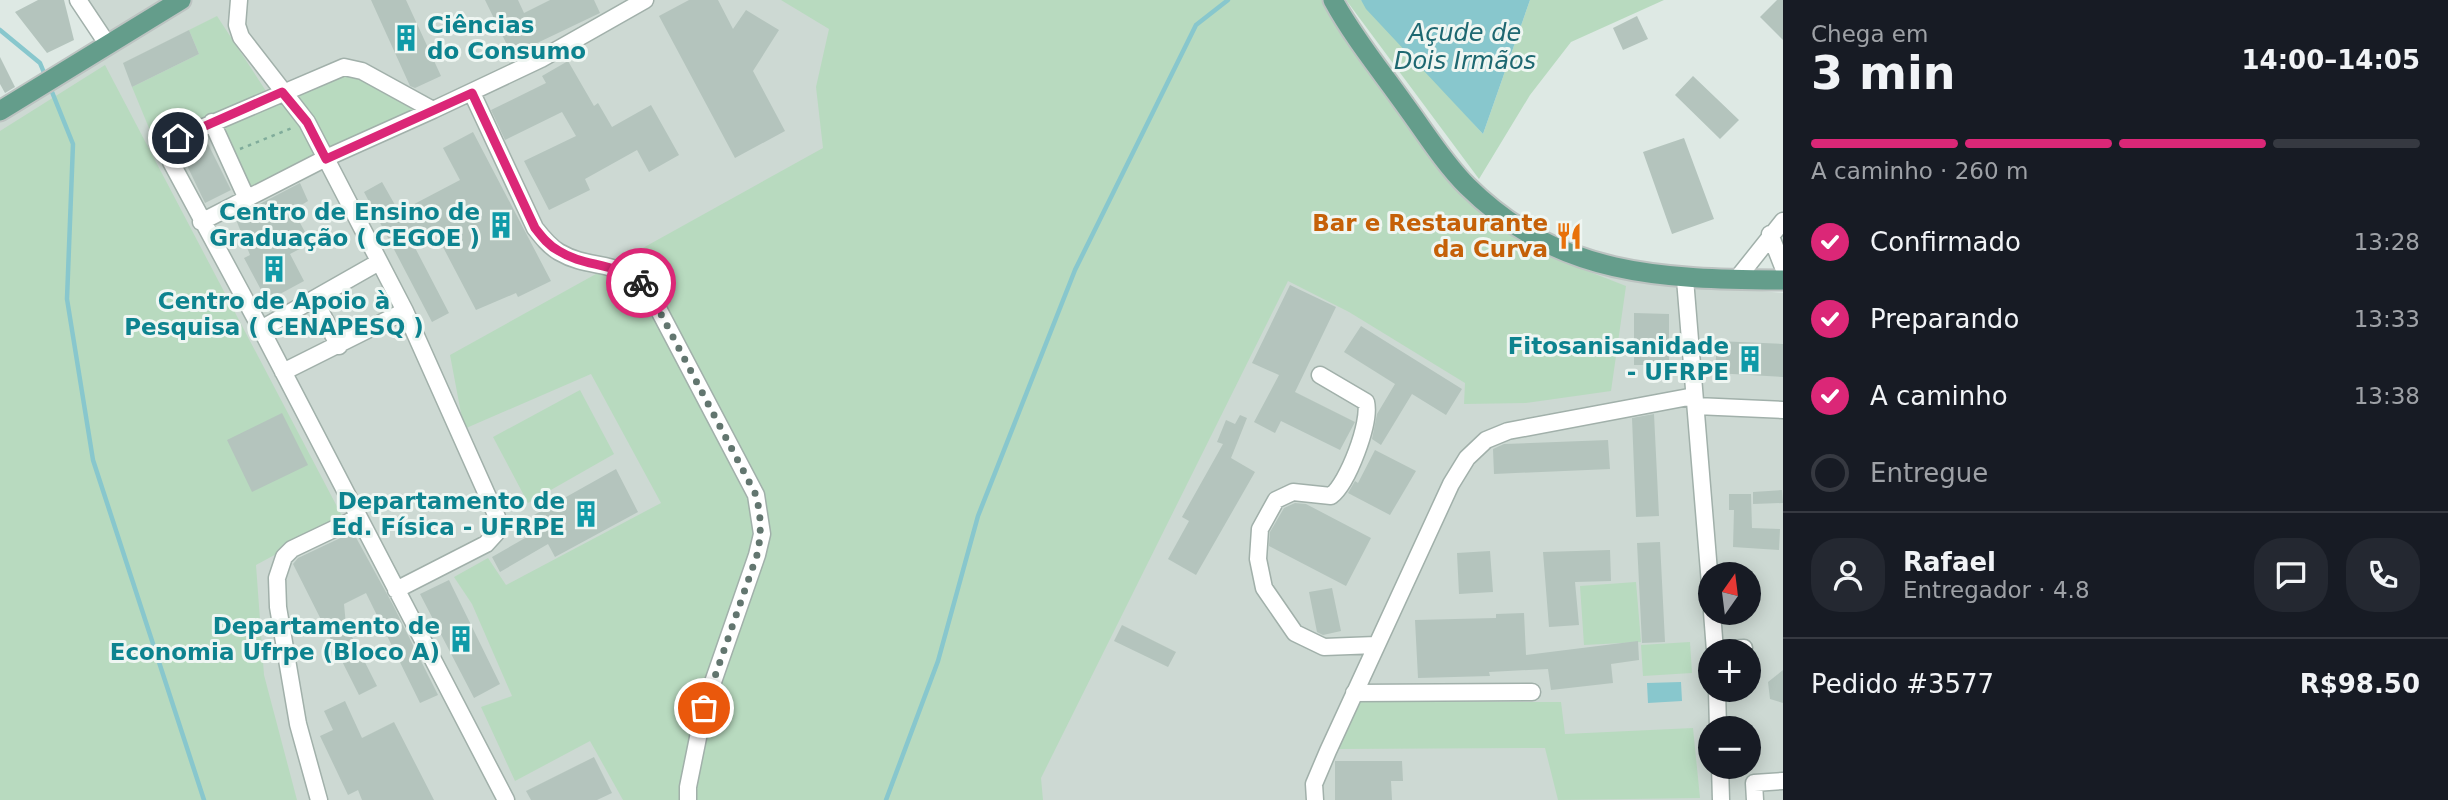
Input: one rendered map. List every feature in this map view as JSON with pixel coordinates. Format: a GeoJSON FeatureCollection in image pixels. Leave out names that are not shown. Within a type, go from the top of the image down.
{"type":"FeatureCollection","features":[{"type":"Feature","properties":{"kind":"main road"},"geometry":{"type":"LineString","coordinates":[[0,111],[181,0]]}},
{"type":"Feature","properties":{"kind":"main road"},"geometry":{"type":"LineString","coordinates":[[1333,0],[1439,153],[1467,186],[1508,220],[1541,241],[1591,262],[1628,272],[1685,279],[1783,280]]}},
{"type":"Feature","properties":{"kind":"street"},"geometry":{"type":"LineString","coordinates":[[78,0],[108,45]]}},
{"type":"Feature","properties":{"kind":"street"},"geometry":{"type":"LineString","coordinates":[[239,0],[237,25],[241,37],[307,122],[405,311],[466,441],[498,525],[492,540],[486,544],[396,590]]}},
{"type":"Feature","properties":{"kind":"street"},"geometry":{"type":"LineString","coordinates":[[201,222],[326,159],[541,59],[645,0]]}},
{"type":"Feature","properties":{"kind":"street"},"geometry":{"type":"LineString","coordinates":[[433,110],[351,68],[338,69],[178,138],[170,150],[171,162],[506,800]]}},
{"type":"Feature","properties":{"kind":"street"},"geometry":{"type":"LineString","coordinates":[[472,93],[535,228],[547,242],[561,253],[616,267],[642,285],[652,297],[756,495],[761,514],[760,544],[704,708],[694,749],[688,800]]}},
{"type":"Feature","properties":{"kind":"street"},"geometry":{"type":"LineString","coordinates":[[212,122],[247,199]]}},
{"type":"Feature","properties":{"kind":"street"},"geometry":{"type":"LineString","coordinates":[[1736,280],[1783,221]]}},
{"type":"Feature","properties":{"kind":"street"},"geometry":{"type":"LineString","coordinates":[[1770,234],[1783,267]]}},
{"type":"Feature","properties":{"kind":"street"},"geometry":{"type":"LineString","coordinates":[[261,329],[379,262]]}},
{"type":"Feature","properties":{"kind":"street"},"geometry":{"type":"LineString","coordinates":[[1685,279],[1708,562]]}},
{"type":"Feature","properties":{"kind":"street"},"geometry":{"type":"LineString","coordinates":[[314,299],[339,346]]}},
{"type":"Feature","properties":{"kind":"street"},"geometry":{"type":"LineString","coordinates":[[283,372],[405,311]]}},
{"type":"Feature","properties":{"kind":"street"},"geometry":{"type":"LineString","coordinates":[[1320,375],[1366,402],[1367,417],[1357,454],[1337,491],[1331,496],[1293,492],[1276,500],[1260,529],[1260,568],[1264,588],[1295,633],[1324,647],[1376,645]]}},
{"type":"Feature","properties":{"kind":"street"},"geometry":{"type":"LineString","coordinates":[[1315,800],[1314,784],[1451,484],[1467,458],[1486,440],[1536,425],[1695,401],[1783,410]]}},
{"type":"Feature","properties":{"kind":"street"},"geometry":{"type":"LineString","coordinates":[[319,800],[298,724],[278,607],[277,578],[284,557],[292,549],[357,518]]}},
{"type":"Feature","properties":{"kind":"street"},"geometry":{"type":"LineString","coordinates":[[1354,693],[1532,692]]}},
{"type":"Feature","properties":{"kind":"street"},"geometry":{"type":"LineString","coordinates":[[1720,779],[1721,800]]}},
{"type":"Feature","properties":{"kind":"street"},"geometry":{"type":"LineString","coordinates":[[1755,800],[1754,783],[1783,781]]}},
{"type":"Feature","properties":{"kind":"path"},"geometry":{"type":"LineString","coordinates":[[227,154],[307,122]]}},
{"type":"Feature","properties":{"kind":"shaded area"},"geometry":{"type":"Polygon","coordinates":[[[88,0],[1333,0],[1439,153],[1532,245],[1616,278],[1783,293],[1783,800],[0,800],[0,111],[107,45],[88,0]]]}},
{"type":"Feature","properties":{"kind":"green space"},"geometry":{"type":"Polygon","coordinates":[[[781,0],[1332,0],[1441,174],[1526,247],[1626,286],[1611,391],[1526,403],[1464,404],[1465,383],[1349,312],[1288,281],[1041,778],[1043,800],[623,800],[590,741],[515,781],[481,707],[512,696],[472,604],[454,577],[488,558],[506,585],[661,503],[591,374],[464,429],[450,355],[823,148],[816,87],[829,29],[781,0]]]}},
{"type":"Feature","properties":{"kind":"green space"},"geometry":{"type":"Polygon","coordinates":[[[1346,0],[1361,0],[1483,134],[1530,0],[1664,0],[1571,42],[1530,95],[1479,179],[1346,0]]]}},
{"type":"Feature","properties":{"kind":"green space"},"geometry":{"type":"Polygon","coordinates":[[[217,16],[266,91],[154,140],[132,87],[199,54],[189,30],[217,16]]]}},
{"type":"Feature","properties":{"kind":"green space"},"geometry":{"type":"Polygon","coordinates":[[[353,63],[432,112],[248,196],[215,124],[353,63]]]}},
{"type":"Feature","properties":{"kind":"green space"},"geometry":{"type":"Polygon","coordinates":[[[105,65],[343,518],[256,565],[264,675],[297,800],[0,800],[0,131],[105,65]]]}},
{"type":"Feature","properties":{"kind":"green space"},"geometry":{"type":"Polygon","coordinates":[[[580,390],[614,454],[528,503],[493,437],[580,390]]]}},
{"type":"Feature","properties":{"kind":"green space"},"geometry":{"type":"Polygon","coordinates":[[[1636,582],[1641,642],[1584,645],[1580,586],[1636,582]]]}},
{"type":"Feature","properties":{"kind":"green space"},"geometry":{"type":"Polygon","coordinates":[[[1690,642],[1692,673],[1643,676],[1641,645],[1690,642]]]}},
{"type":"Feature","properties":{"kind":"green space"},"geometry":{"type":"Polygon","coordinates":[[[1357,702],[1561,702],[1565,734],[1693,728],[1700,798],[1558,800],[1545,748],[1338,749],[1357,702]]]}},
{"type":"Feature","properties":{"kind":"water","name":"Açude de Dois Irmãos"},"geometry":{"type":"Polygon","coordinates":[[[1361,0],[1530,0],[1483,134],[1366,9],[1361,0]]]}},
{"type":"Feature","properties":{"kind":"water"},"geometry":{"type":"Polygon","coordinates":[[[1681,682],[1682,701],[1648,703],[1647,683],[1681,682]]]}},
{"type":"Feature","properties":{"kind":"building"},"geometry":{"type":"Polygon","coordinates":[[[38,0],[64,0],[74,40],[47,53],[15,12],[38,0]]]}},
{"type":"Feature","properties":{"kind":"building","name":"Ciências do Consumo"},"geometry":{"type":"Polygon","coordinates":[[[371,0],[406,0],[441,76],[415,88],[410,86],[371,0]]]}},
{"type":"Feature","properties":{"kind":"building"},"geometry":{"type":"Polygon","coordinates":[[[485,0],[518,0],[524,13],[550,0],[594,0],[600,13],[512,55],[485,0]]]}},
{"type":"Feature","properties":{"kind":"building"},"geometry":{"type":"Polygon","coordinates":[[[689,0],[718,0],[733,29],[746,10],[779,30],[753,71],[785,131],[735,158],[659,16],[689,0]]]}},
{"type":"Feature","properties":{"kind":"building"},"geometry":{"type":"Polygon","coordinates":[[[1777,0],[1783,0],[1783,40],[1760,17],[1777,0]]]}},
{"type":"Feature","properties":{"kind":"building"},"geometry":{"type":"Polygon","coordinates":[[[1637,16],[1648,39],[1623,50],[1613,28],[1637,16]]]}},
{"type":"Feature","properties":{"kind":"building"},"geometry":{"type":"Polygon","coordinates":[[[189,30],[199,54],[132,87],[123,63],[189,30]]]}},
{"type":"Feature","properties":{"kind":"building"},"geometry":{"type":"Polygon","coordinates":[[[0,57],[15,87],[5,93],[0,84],[0,57]]]}},
{"type":"Feature","properties":{"kind":"building"},"geometry":{"type":"Polygon","coordinates":[[[568,61],[594,106],[598,103],[612,127],[651,105],[679,155],[649,172],[637,150],[585,179],[590,190],[549,210],[524,161],[576,136],[562,112],[505,140],[491,110],[546,83],[542,76],[568,61]]]}},
{"type":"Feature","properties":{"kind":"building"},"geometry":{"type":"Polygon","coordinates":[[[1693,76],[1739,120],[1720,139],[1675,95],[1693,76]]]}},
{"type":"Feature","properties":{"kind":"building","name":"Centro de Ensino de Graduação ( CEGOE )"},"geometry":{"type":"Polygon","coordinates":[[[473,132],[551,281],[518,297],[516,293],[476,310],[433,228],[411,240],[449,313],[432,322],[364,192],[382,182],[399,212],[460,180],[443,148],[473,132]]]}},
{"type":"Feature","properties":{"kind":"building"},"geometry":{"type":"Polygon","coordinates":[[[205,138],[231,190],[205,203],[181,153],[185,146],[205,138]]]}},
{"type":"Feature","properties":{"kind":"building"},"geometry":{"type":"Polygon","coordinates":[[[1684,138],[1714,219],[1672,234],[1643,152],[1684,138]]]}},
{"type":"Feature","properties":{"kind":"building"},"geometry":{"type":"Polygon","coordinates":[[[300,183],[308,201],[293,210],[311,243],[290,254],[304,281],[267,301],[244,258],[250,255],[235,217],[300,183]]]}},
{"type":"Feature","properties":{"kind":"building"},"geometry":{"type":"Polygon","coordinates":[[[1290,285],[1336,307],[1295,392],[1355,422],[1340,450],[1281,421],[1275,433],[1254,422],[1279,375],[1252,363],[1290,285]]]}},
{"type":"Feature","properties":{"kind":"building"},"geometry":{"type":"Polygon","coordinates":[[[1634,313],[1669,314],[1669,365],[1634,365],[1634,313]]]}},
{"type":"Feature","properties":{"kind":"building"},"geometry":{"type":"Polygon","coordinates":[[[1361,326],[1462,389],[1446,415],[1412,394],[1381,445],[1372,439],[1377,414],[1395,384],[1344,352],[1361,326]]]}},
{"type":"Feature","properties":{"kind":"building","name":"Fitosanisanidade - UFRPE"},"geometry":{"type":"Polygon","coordinates":[[[1717,341],[1783,344],[1783,377],[1715,373],[1717,341]]]}},
{"type":"Feature","properties":{"kind":"building"},"geometry":{"type":"Polygon","coordinates":[[[282,413],[308,465],[252,492],[227,440],[282,413]]]}},
{"type":"Feature","properties":{"kind":"building"},"geometry":{"type":"Polygon","coordinates":[[[1654,414],[1659,516],[1636,517],[1632,418],[1654,414]]]}},
{"type":"Feature","properties":{"kind":"building"},"geometry":{"type":"Polygon","coordinates":[[[1240,415],[1247,418],[1231,458],[1255,472],[1196,575],[1168,559],[1189,521],[1182,517],[1223,444],[1217,442],[1226,420],[1235,424],[1240,415]]]}},
{"type":"Feature","properties":{"kind":"building"},"geometry":{"type":"Polygon","coordinates":[[[1608,440],[1610,469],[1494,474],[1493,449],[1504,444],[1608,440]]]}},
{"type":"Feature","properties":{"kind":"building"},"geometry":{"type":"Polygon","coordinates":[[[1375,450],[1416,471],[1390,515],[1348,493],[1355,481],[1358,483],[1375,450]]]}},
{"type":"Feature","properties":{"kind":"building","name":"Departamento de Ed. Física - UFRPE"},"geometry":{"type":"Polygon","coordinates":[[[616,469],[638,512],[555,557],[548,544],[500,572],[492,557],[541,529],[534,515],[616,469]]]}},
{"type":"Feature","properties":{"kind":"building"},"geometry":{"type":"Polygon","coordinates":[[[1782,490],[1783,503],[1753,504],[1753,492],[1782,490]]]}},
{"type":"Feature","properties":{"kind":"building"},"geometry":{"type":"Polygon","coordinates":[[[1729,494],[1751,494],[1752,528],[1780,529],[1779,550],[1733,547],[1734,510],[1729,510],[1729,494]]]}},
{"type":"Feature","properties":{"kind":"building"},"geometry":{"type":"Polygon","coordinates":[[[1295,503],[1306,504],[1371,538],[1346,586],[1269,546],[1270,532],[1284,508],[1295,503]]]}},
{"type":"Feature","properties":{"kind":"building"},"geometry":{"type":"Polygon","coordinates":[[[353,532],[438,695],[420,703],[366,593],[344,604],[346,625],[377,686],[359,695],[293,564],[298,558],[353,532]]]}},
{"type":"Feature","properties":{"kind":"building"},"geometry":{"type":"Polygon","coordinates":[[[1660,542],[1665,642],[1642,643],[1637,543],[1660,542]]]}},
{"type":"Feature","properties":{"kind":"building"},"geometry":{"type":"Polygon","coordinates":[[[1610,550],[1611,581],[1575,582],[1579,625],[1549,627],[1543,552],[1610,550]]]}},
{"type":"Feature","properties":{"kind":"building"},"geometry":{"type":"Polygon","coordinates":[[[1490,551],[1493,592],[1459,594],[1457,553],[1490,551]]]}},
{"type":"Feature","properties":{"kind":"building","name":"Departamento de Economia Ufrpe (Bloco A)"},"geometry":{"type":"Polygon","coordinates":[[[449,580],[500,684],[474,698],[420,594],[449,580]]]}},
{"type":"Feature","properties":{"kind":"building"},"geometry":{"type":"Polygon","coordinates":[[[1332,588],[1341,631],[1323,635],[1317,632],[1309,592],[1332,588]]]}},
{"type":"Feature","properties":{"kind":"building"},"geometry":{"type":"Polygon","coordinates":[[[1524,613],[1526,655],[1638,641],[1639,660],[1611,664],[1613,683],[1551,690],[1548,669],[1489,672],[1490,676],[1418,678],[1415,620],[1496,618],[1496,614],[1524,613]]]}},
{"type":"Feature","properties":{"kind":"building"},"geometry":{"type":"Polygon","coordinates":[[[1122,625],[1176,652],[1168,667],[1114,641],[1122,625]]]}},
{"type":"Feature","properties":{"kind":"building"},"geometry":{"type":"Polygon","coordinates":[[[1783,670],[1783,703],[1770,699],[1768,682],[1783,670]]]}},
{"type":"Feature","properties":{"kind":"building"},"geometry":{"type":"Polygon","coordinates":[[[345,701],[362,738],[394,722],[434,800],[362,800],[358,790],[348,795],[320,736],[333,730],[324,711],[345,701]]]}},
{"type":"Feature","properties":{"kind":"building"},"geometry":{"type":"Polygon","coordinates":[[[594,757],[612,793],[597,800],[531,800],[526,791],[594,757]]]}},
{"type":"Feature","properties":{"kind":"building"},"geometry":{"type":"Polygon","coordinates":[[[1335,761],[1402,761],[1403,781],[1391,781],[1392,800],[1335,800],[1335,761]]]}},
{"type":"Feature","properties":{"kind":"waterway"},"geometry":{"type":"LineString","coordinates":[[886,800],[938,661],[978,516],[1075,270],[1196,25],[1228,0]]}},
{"type":"Feature","properties":{"kind":"waterway"},"geometry":{"type":"LineString","coordinates":[[0,30],[40,63],[45,75]]}},
{"type":"Feature","properties":{"kind":"waterway"},"geometry":{"type":"LineString","coordinates":[[50,87],[73,144],[67,299],[93,460],[204,800]]}},
{"type":"Feature","properties":{"kind":"way so far"},"geometry":{"type":"LineString","coordinates":[[641,283],[652,297],[756,495],[761,514],[762,534],[751,577],[704,708]]}},
{"type":"Feature","properties":{"kind":"place","name":"Ciências do Consumo"},"geometry":{"type":"Point","coordinates":[406,38]}},
{"type":"Feature","properties":{"kind":"place","name":"Centro de Ensino de Graduação ( CEGOE )"},"geometry":{"type":"Point","coordinates":[501,225]}},
{"type":"Feature","properties":{"kind":"place","name":"Bar e Restaurante da Curva"},"geometry":{"type":"Point","coordinates":[1569,236]}},
{"type":"Feature","properties":{"kind":"place","name":"Centro de Apoio à Pesquisa ( CENAPESQ )"},"geometry":{"type":"Point","coordinates":[274,269]}},
{"type":"Feature","properties":{"kind":"place","name":"Fitosanisanidade - UFRPE"},"geometry":{"type":"Point","coordinates":[1750,359]}},
{"type":"Feature","properties":{"kind":"place","name":"Departamento de Ed. Física - UFRPE"},"geometry":{"type":"Point","coordinates":[586,514]}},
{"type":"Feature","properties":{"kind":"place","name":"Departamento de Economia Ufrpe (Bloco A)"},"geometry":{"type":"Point","coordinates":[461,639]}},
{"type":"Feature","properties":{"kind":"route"},"geometry":{"type":"LineString","coordinates":[[178,138],[282,92],[307,122],[326,159],[472,93],[535,228],[547,242],[561,253],[616,267],[641,283]]}}]}
